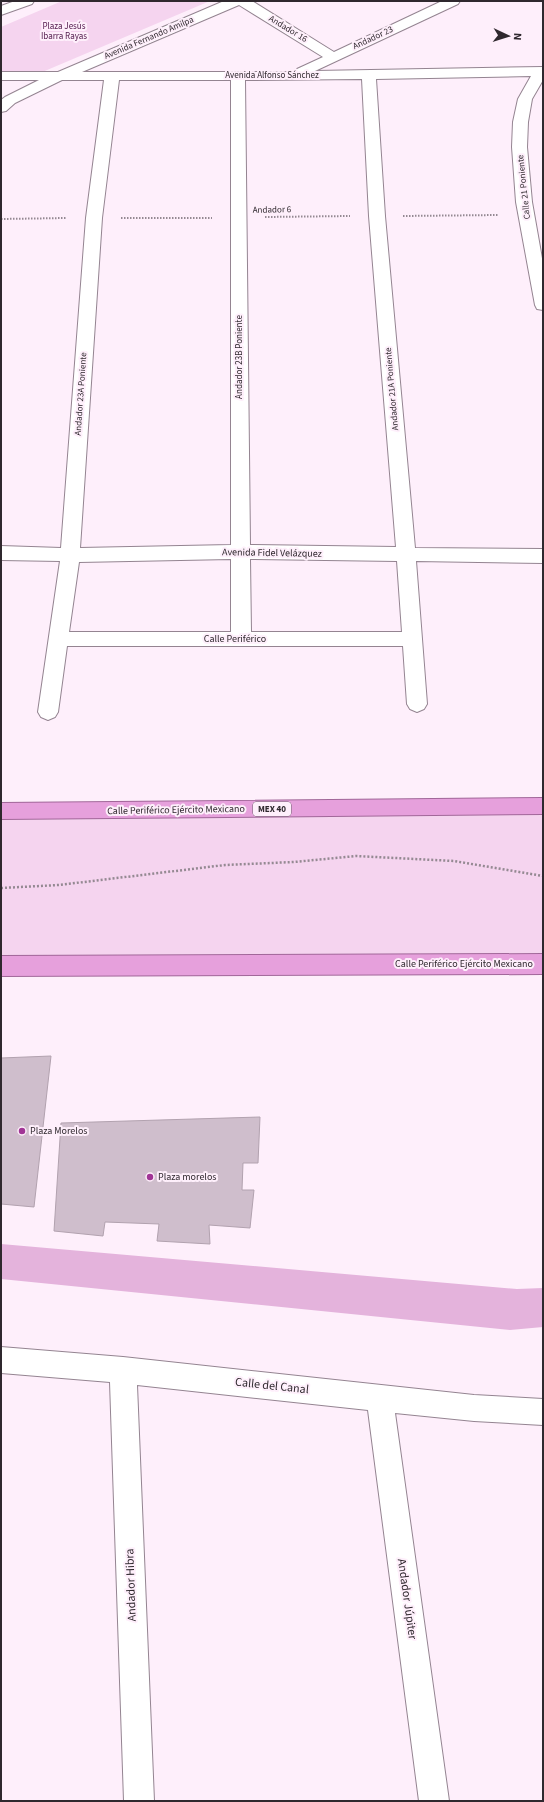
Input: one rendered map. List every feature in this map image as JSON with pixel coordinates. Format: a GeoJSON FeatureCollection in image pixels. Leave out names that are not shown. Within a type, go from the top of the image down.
{"type":"FeatureCollection","features":[{"type":"Feature","properties":{"kind":"highway","name":"Calle Periférico Ejército Mexicano"},"geometry":{"type":"LineString","coordinates":[[1,811],[543,806]]}},
{"type":"Feature","properties":{"kind":"highway","name":"Calle Periférico Ejército Mexicano"},"geometry":{"type":"LineString","coordinates":[[1,966],[543,964]]}},
{"type":"Feature","properties":{"kind":"street"},"geometry":{"type":"LineString","coordinates":[[2,9],[27,1]]}},
{"type":"Feature","properties":{"kind":"street","name":"Avenida Fernando Amilpa"},"geometry":{"type":"LineString","coordinates":[[1,108],[10,100],[62,75],[236,1]]}},
{"type":"Feature","properties":{"kind":"street","name":"Andador 16"},"geometry":{"type":"LineString","coordinates":[[242,1],[334,57]]}},
{"type":"Feature","properties":{"kind":"street","name":"Andador 23"},"geometry":{"type":"LineString","coordinates":[[293,76],[453,1]]}},
{"type":"Feature","properties":{"kind":"street","name":"Avenida Alfonso Sánchez"},"geometry":{"type":"LineString","coordinates":[[1,76],[293,76],[543,72]]}},
{"type":"Feature","properties":{"kind":"street","name":"Calle 21 Poniente"},"geometry":{"type":"LineString","coordinates":[[543,72],[525,98],[520,135],[522,179],[526,215],[543,305]]}},
{"type":"Feature","properties":{"kind":"street","name":"Andador 21A Poniente"},"geometry":{"type":"LineString","coordinates":[[369,74],[377,216],[406,555],[417,704]]}},
{"type":"Feature","properties":{"kind":"street","name":"Andador 23A Poniente"},"geometry":{"type":"LineString","coordinates":[[48,712],[70,555],[94,218],[112,76]]}},
{"type":"Feature","properties":{"kind":"street","name":"Andador 23B Poniente"},"geometry":{"type":"LineString","coordinates":[[238,76],[239,552],[241,639]]}},
{"type":"Feature","properties":{"kind":"street","name":"Avenida Fidel Velázquez"},"geometry":{"type":"LineString","coordinates":[[1,553],[70,555],[239,552],[543,556]]}},
{"type":"Feature","properties":{"kind":"street","name":"Calle Periférico"},"geometry":{"type":"LineString","coordinates":[[58,639],[412,639]]}},
{"type":"Feature","properties":{"kind":"street","name":"Calle del Canal"},"geometry":{"type":"LineString","coordinates":[[1,1360],[123,1370],[474,1408],[543,1412]]}},
{"type":"Feature","properties":{"kind":"street","name":"Andador Hibra"},"geometry":{"type":"LineString","coordinates":[[123,1370],[139,1801]]}},
{"type":"Feature","properties":{"kind":"street","name":"Andador Júpiter"},"geometry":{"type":"LineString","coordinates":[[380,1397],[434,1801]]}},
{"type":"Feature","properties":{"kind":"path","name":"Andador 6"},"geometry":{"type":"LineString","coordinates":[[1,219],[526,215]]}},
{"type":"Feature","properties":{"kind":"path"},"geometry":{"type":"LineString","coordinates":[[1,888],[59,885],[225,865],[294,862],[356,856],[454,861],[543,876]]}},
{"type":"Feature","properties":{"kind":"green space","name":"Plaza Jesús Ibarra Rayas"},"geometry":{"type":"Polygon","coordinates":[[[62,1],[210,1],[40,73],[1,73],[1,27],[62,1]]]}},
{"type":"Feature","properties":{"kind":"green space"},"geometry":{"type":"Polygon","coordinates":[[[543,809],[543,957],[1,959],[1,814],[543,809]]]}},
{"type":"Feature","properties":{"kind":"shaded area"},"geometry":{"type":"Polygon","coordinates":[[[1,1244],[517,1289],[543,1288],[543,1327],[510,1330],[1,1279],[1,1244]]]}},
{"type":"Feature","properties":{"kind":"building","name":"Plaza Morelos"},"geometry":{"type":"Polygon","coordinates":[[[51,1056],[34,1207],[1,1204],[1,1058],[51,1056]]]}},
{"type":"Feature","properties":{"kind":"building","name":"Plaza morelos"},"geometry":{"type":"Polygon","coordinates":[[[260,1117],[258,1163],[243,1163],[242,1190],[254,1190],[250,1228],[209,1225],[210,1244],[157,1241],[159,1224],[105,1222],[103,1236],[54,1231],[61,1123],[260,1117]]]}},
{"type":"Feature","properties":{"kind":"place","name":"Plaza Morelos"},"geometry":{"type":"Point","coordinates":[22,1131]}},
{"type":"Feature","properties":{"kind":"place","name":"Plaza morelos"},"geometry":{"type":"Point","coordinates":[150,1177]}}]}
